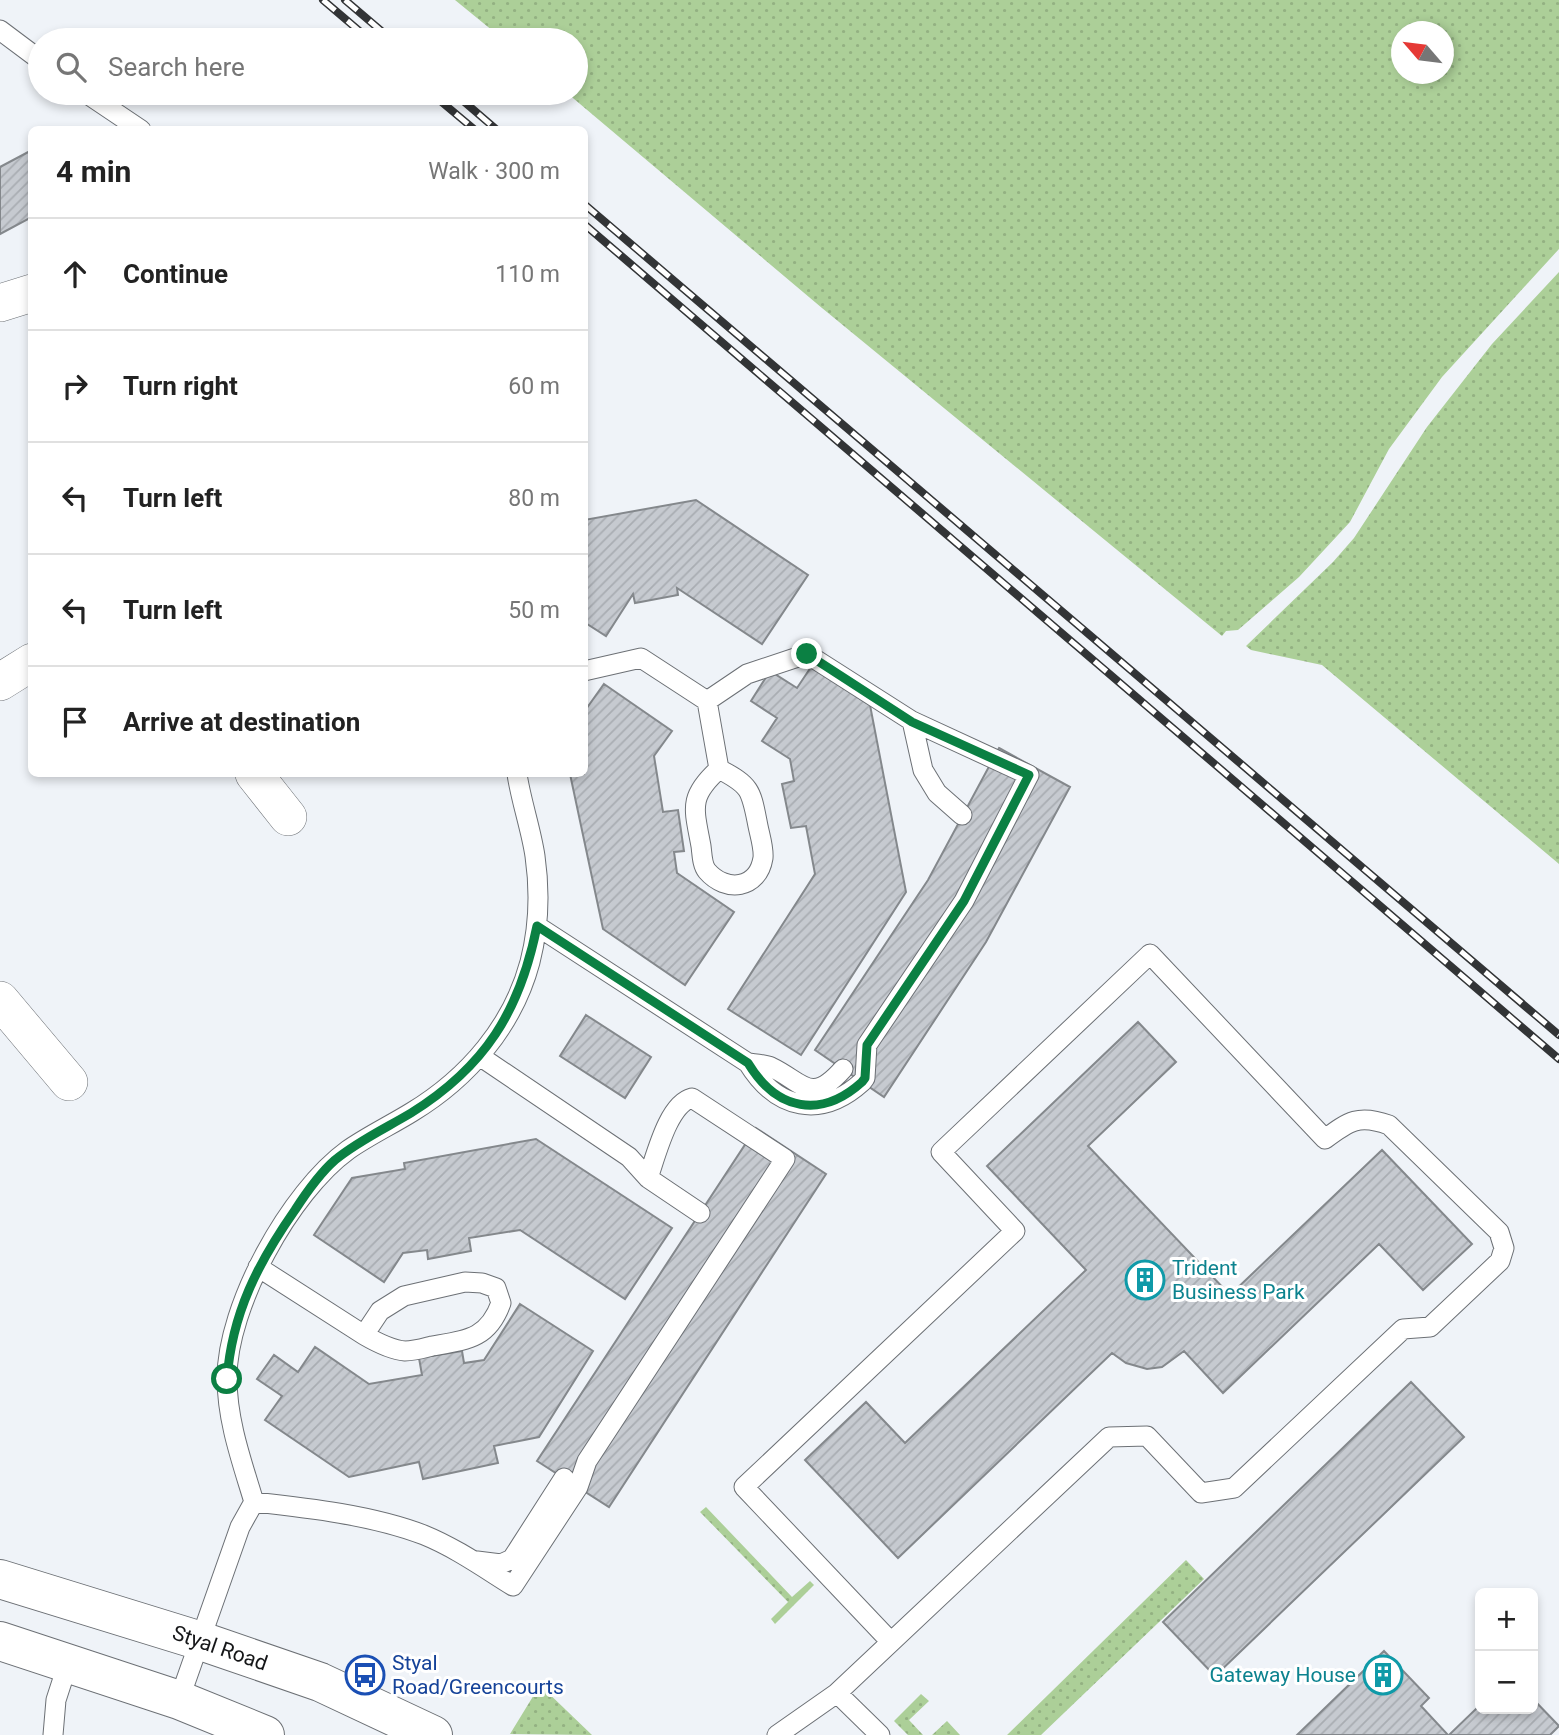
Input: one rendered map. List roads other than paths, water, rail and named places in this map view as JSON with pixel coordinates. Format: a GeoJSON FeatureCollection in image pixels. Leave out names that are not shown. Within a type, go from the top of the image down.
{"type":"FeatureCollection","features":[{"type":"Feature","properties":{"kind":"main road","name":"Styal Road"},"geometry":{"type":"LineString","coordinates":[[0,1579],[201,1641],[320,1682],[433,1735]]}},
{"type":"Feature","properties":{"kind":"main road"},"geometry":{"type":"LineString","coordinates":[[0,1641],[179,1700],[265,1735]]}},
{"type":"Feature","properties":{"kind":"street"},"geometry":{"type":"LineString","coordinates":[[0,303],[28,294]]}},
{"type":"Feature","properties":{"kind":"street"},"geometry":{"type":"LineString","coordinates":[[0,682],[28,665]]}},
{"type":"Feature","properties":{"kind":"street"},"geometry":{"type":"LineString","coordinates":[[256,777],[288,817]]}},
{"type":"Feature","properties":{"kind":"street"},"geometry":{"type":"LineString","coordinates":[[0,1000],[69,1082]]}},
{"type":"Feature","properties":{"kind":"lane"},"geometry":{"type":"LineString","coordinates":[[0,30],[28,51]]}},
{"type":"Feature","properties":{"kind":"lane"},"geometry":{"type":"LineString","coordinates":[[104,105],[135,126]]}},
{"type":"Feature","properties":{"kind":"lane"},"geometry":{"type":"LineString","coordinates":[[707,701],[747,674],[807,654],[912,722],[1029,775],[964,901],[867,1045],[865,1078],[862,1082],[834,1102],[816,1107],[796,1104],[758,1080],[748,1063]]}},
{"type":"Feature","properties":{"kind":"lane"},"geometry":{"type":"LineString","coordinates":[[588,670],[641,658],[707,701],[719,769]]}},
{"type":"Feature","properties":{"kind":"lane"},"geometry":{"type":"LineString","coordinates":[[912,722],[923,770],[937,793],[962,815]]}},
{"type":"Feature","properties":{"kind":"lane"},"geometry":{"type":"LineString","coordinates":[[719,769],[736,778],[752,793],[763,856],[759,873],[749,882],[735,886],[719,881],[705,869],[694,806],[703,783],[719,769]]}},
{"type":"Feature","properties":{"kind":"lane"},"geometry":{"type":"LineString","coordinates":[[179,1700],[240,1527],[254,1502],[232,1428],[227,1379],[229,1352],[240,1310],[266,1251],[300,1202],[333,1162],[445,1089],[481,1057],[518,996],[530,962],[537,926],[538,895],[535,855],[518,777]]}},
{"type":"Feature","properties":{"kind":"lane"},"geometry":{"type":"LineString","coordinates":[[537,926],[748,1063],[769,1066],[801,1087],[812,1089],[822,1087],[833,1080],[843,1069]]}},
{"type":"Feature","properties":{"kind":"lane"},"geometry":{"type":"LineString","coordinates":[[777,1735],[837,1693],[1109,1437],[1147,1436],[1201,1493],[1234,1488],[1403,1329],[1430,1327],[1500,1261],[1504,1248],[1499,1232],[1389,1125],[1375,1119],[1357,1119],[1325,1139],[1150,954],[942,1152],[1016,1231],[744,1487],[891,1642]]}},
{"type":"Feature","properties":{"kind":"lane"},"geometry":{"type":"LineString","coordinates":[[481,1057],[629,1157],[648,1178],[700,1213]]}},
{"type":"Feature","properties":{"kind":"lane"},"geometry":{"type":"LineString","coordinates":[[254,1502],[293,1506],[401,1528],[436,1541],[473,1560],[513,1586],[578,1487],[587,1461],[785,1159],[692,1098],[677,1107],[648,1178]]}},
{"type":"Feature","properties":{"kind":"lane"},"geometry":{"type":"LineString","coordinates":[[258,1268],[364,1335],[379,1344],[405,1351],[469,1340],[484,1331],[496,1319],[501,1303],[496,1288],[482,1283],[465,1282],[404,1297],[380,1311],[364,1335]]}},
{"type":"Feature","properties":{"kind":"lane"},"geometry":{"type":"LineString","coordinates":[[473,1560],[500,1564],[512,1559],[564,1478]]}},
{"type":"Feature","properties":{"kind":"lane"},"geometry":{"type":"LineString","coordinates":[[53,1735],[56,1700],[68,1663]]}},
{"type":"Feature","properties":{"kind":"lane"},"geometry":{"type":"LineString","coordinates":[[837,1693],[880,1735]]}},
{"type":"Feature","properties":{"kind":"railway"},"geometry":{"type":"LineString","coordinates":[[323,0],[356,28]]}},
{"type":"Feature","properties":{"kind":"railway"},"geometry":{"type":"LineString","coordinates":[[345,0],[378,28]]}},
{"type":"Feature","properties":{"kind":"railway"},"geometry":{"type":"LineString","coordinates":[[445,105],[470,126]]}},
{"type":"Feature","properties":{"kind":"railway"},"geometry":{"type":"LineString","coordinates":[[468,105],[492,126]]}},
{"type":"Feature","properties":{"kind":"railway"},"geometry":{"type":"LineString","coordinates":[[588,207],[1559,1035]]}},
{"type":"Feature","properties":{"kind":"railway"},"geometry":{"type":"LineString","coordinates":[[588,227],[1559,1059]]}},
{"type":"Feature","properties":{"kind":"place","name":"Trident Business Park"},"geometry":{"type":"Point","coordinates":[1145,1280]}},
{"type":"Feature","properties":{"kind":"place","name":"Styal Road/Greencourts"},"geometry":{"type":"Point","coordinates":[365,1675]}},
{"type":"Feature","properties":{"kind":"place","name":"Gateway House"},"geometry":{"type":"Point","coordinates":[1383,1675]}}]}
